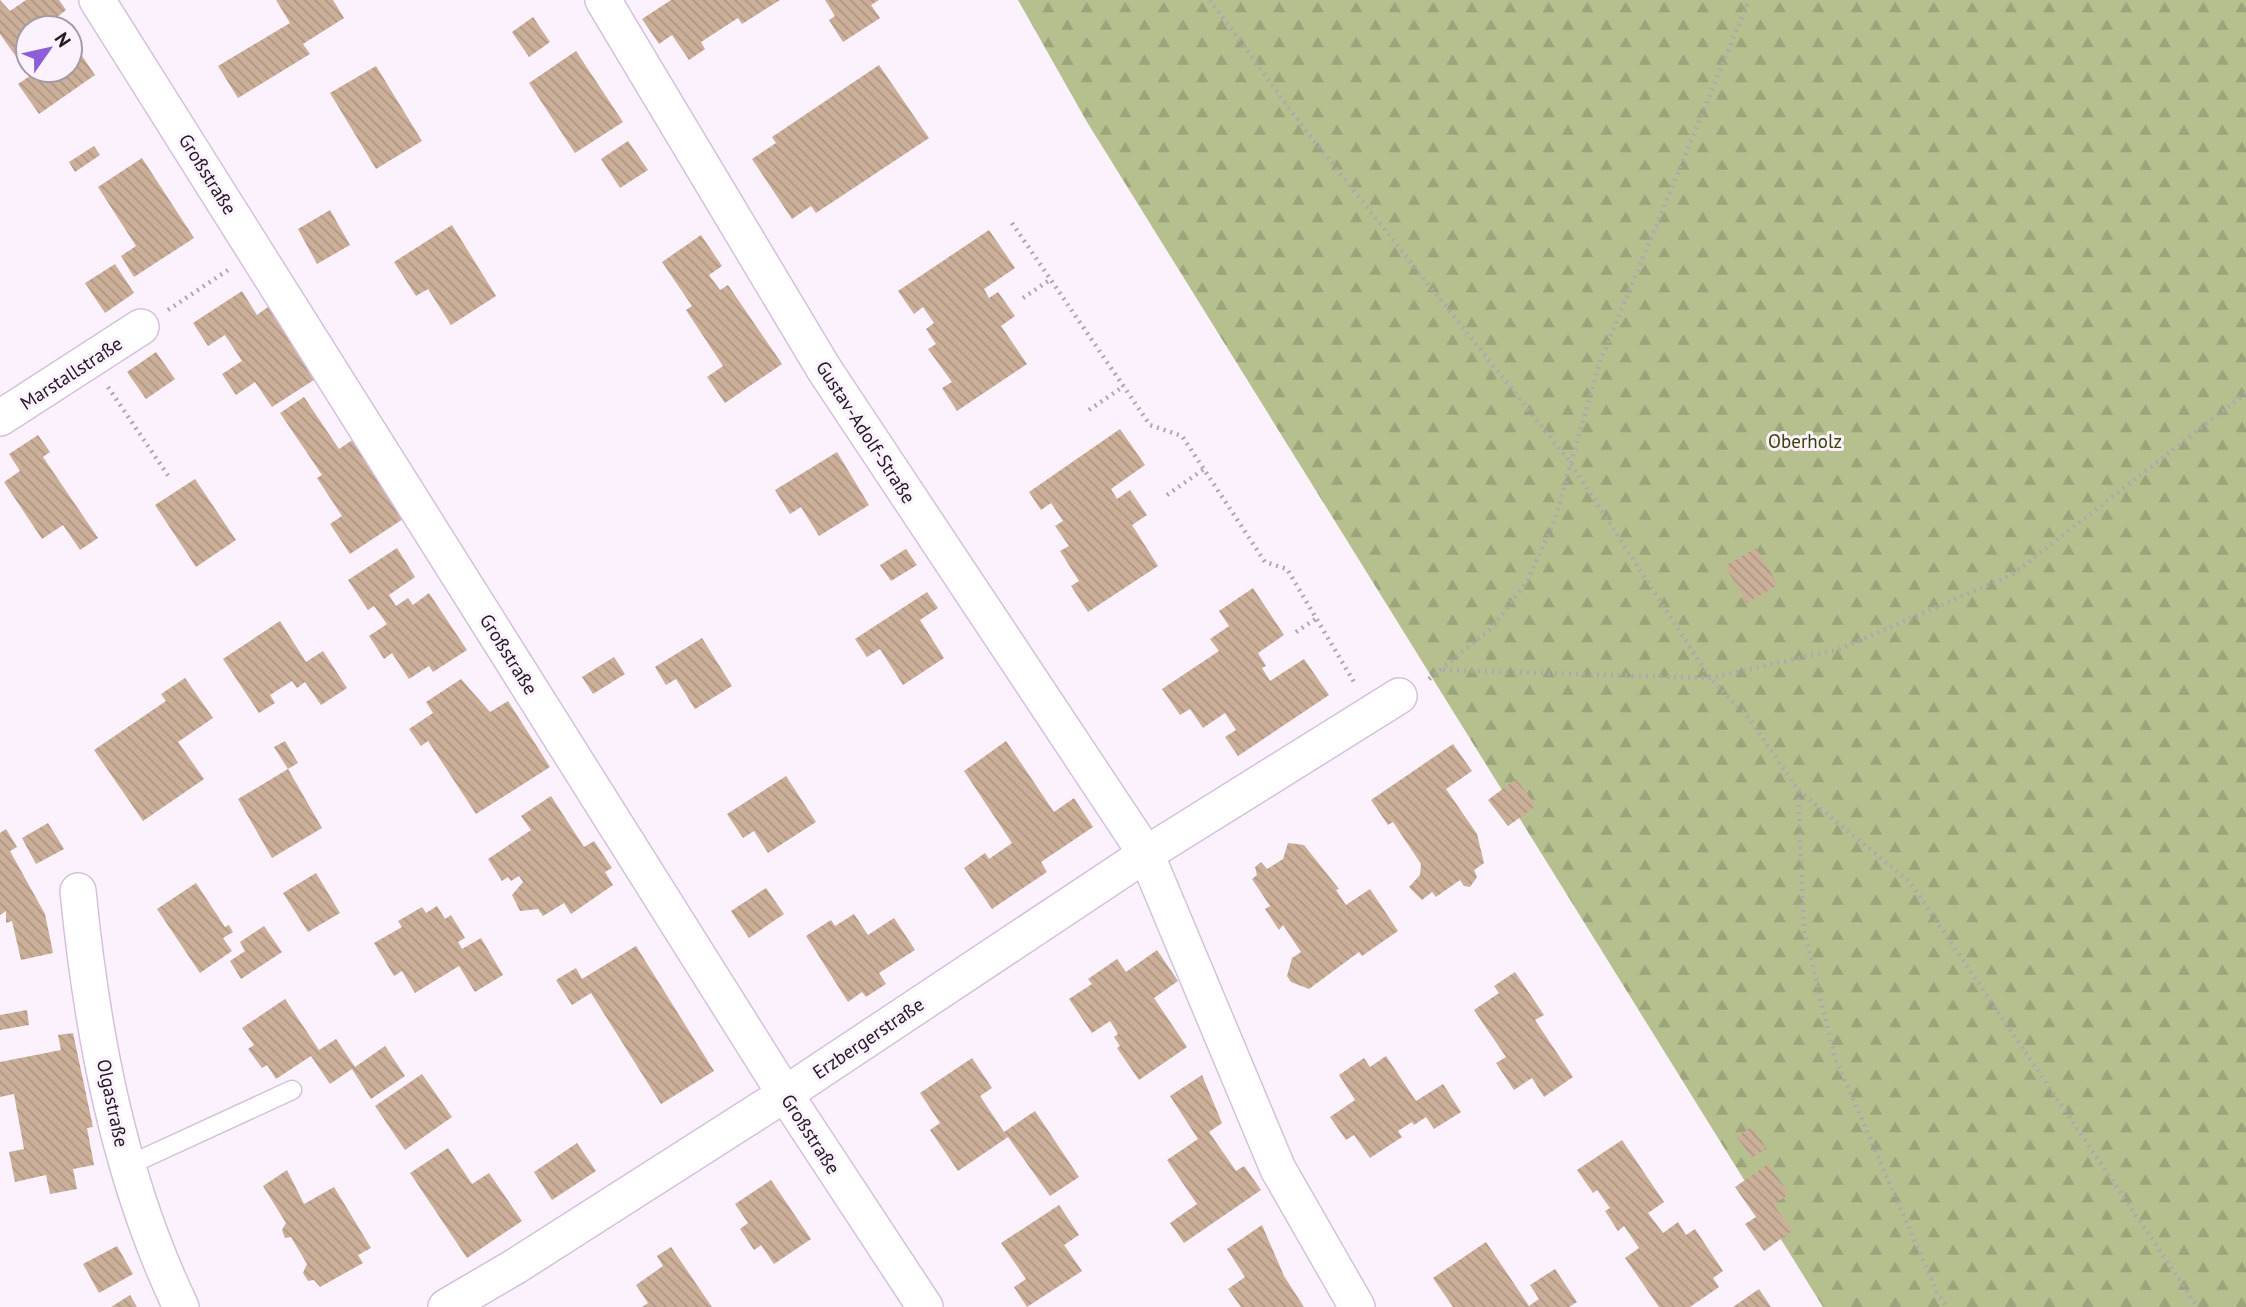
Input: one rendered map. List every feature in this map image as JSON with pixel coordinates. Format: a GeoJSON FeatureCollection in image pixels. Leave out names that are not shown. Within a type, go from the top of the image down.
{"type":"FeatureCollection","features":[{"type":"Feature","properties":{"kind":"street","name":"Großstraße"},"geometry":{"type":"LineString","coordinates":[[97,0],[785,1094],[925,1307]]}},
{"type":"Feature","properties":{"kind":"street","name":"Gustav-Adolf-Straße"},"geometry":{"type":"LineString","coordinates":[[603,0],[824,369],[1146,854]]}},
{"type":"Feature","properties":{"kind":"street","name":"Marstallstraße"},"geometry":{"type":"LineString","coordinates":[[0,418],[141,327]]}},
{"type":"Feature","properties":{"kind":"street","name":"Erzbergerstraße"},"geometry":{"type":"LineString","coordinates":[[446,1307],[516,1266],[785,1094],[1146,854],[1399,696]]}},
{"type":"Feature","properties":{"kind":"street"},"geometry":{"type":"LineString","coordinates":[[1146,854],[1278,1169],[1357,1307]]}},
{"type":"Feature","properties":{"kind":"street","name":"Olgastraße"},"geometry":{"type":"LineString","coordinates":[[78,891],[86,979],[127,1166],[140,1210],[181,1307]]}},
{"type":"Feature","properties":{"kind":"lane"},"geometry":{"type":"LineString","coordinates":[[127,1166],[292,1090]]}},
{"type":"Feature","properties":{"kind":"path"},"geometry":{"type":"LineString","coordinates":[[1210,0],[1300,123],[1570,462],[1710,678],[1748,717],[1798,790],[1910,882],[2198,1307]]}},
{"type":"Feature","properties":{"kind":"path"},"geometry":{"type":"LineString","coordinates":[[1399,696],[1443,670],[1492,628],[1527,581],[1554,522],[1600,362],[1749,0]]}},
{"type":"Feature","properties":{"kind":"path"},"geometry":{"type":"LineString","coordinates":[[1012,223],[1150,425],[1182,436],[1265,562],[1287,569],[1341,655],[1370,714]]}},
{"type":"Feature","properties":{"kind":"path"},"geometry":{"type":"LineString","coordinates":[[141,327],[257,252]]}},
{"type":"Feature","properties":{"kind":"path"},"geometry":{"type":"LineString","coordinates":[[1023,298],[1051,279]]}},
{"type":"Feature","properties":{"kind":"path"},"geometry":{"type":"LineString","coordinates":[[90,360],[169,477]]}},
{"type":"Feature","properties":{"kind":"path"},"geometry":{"type":"LineString","coordinates":[[1089,410],[1124,386]]}},
{"type":"Feature","properties":{"kind":"path"},"geometry":{"type":"LineString","coordinates":[[1443,670],[1710,678],[1840,649],[2013,574],[2246,393]]}},
{"type":"Feature","properties":{"kind":"path"},"geometry":{"type":"LineString","coordinates":[[1167,495],[1204,470]]}},
{"type":"Feature","properties":{"kind":"path"},"geometry":{"type":"LineString","coordinates":[[1296,632],[1317,618]]}},
{"type":"Feature","properties":{"kind":"path"},"geometry":{"type":"LineString","coordinates":[[1798,790],[1804,930],[1835,1058],[1937,1292],[1947,1307]]}},
{"type":"Feature","properties":{"kind":"green space","name":"Oberholz"},"geometry":{"type":"Polygon","coordinates":[[[1018,0],[2246,0],[2246,1307],[1823,1307],[1087,122],[1018,0]]]}},
{"type":"Feature","properties":{"kind":"building"},"geometry":{"type":"Polygon","coordinates":[[[0,0],[10,11],[26,0],[59,0],[66,10],[61,14],[14,14],[14,54],[0,34],[0,0]]]}},
{"type":"Feature","properties":{"kind":"building"},"geometry":{"type":"Polygon","coordinates":[[[276,0],[333,0],[344,18],[303,44],[310,54],[238,98],[218,66],[290,23],[276,0]]]}},
{"type":"Feature","properties":{"kind":"building"},"geometry":{"type":"Polygon","coordinates":[[[671,0],[780,0],[742,24],[738,18],[701,42],[705,49],[689,60],[672,35],[659,44],[642,19],[671,0]]]}},
{"type":"Feature","properties":{"kind":"building"},"geometry":{"type":"Polygon","coordinates":[[[825,0],[879,0],[871,5],[880,18],[843,42],[829,20],[835,16],[825,0]]]}},
{"type":"Feature","properties":{"kind":"building"},"geometry":{"type":"Polygon","coordinates":[[[533,17],[550,42],[529,57],[512,32],[533,17]]]}},
{"type":"Feature","properties":{"kind":"building"},"geometry":{"type":"Polygon","coordinates":[[[576,51],[623,122],[575,153],[529,83],[576,51]]]}},
{"type":"Feature","properties":{"kind":"building"},"geometry":{"type":"Polygon","coordinates":[[[84,59],[95,75],[84,83],[84,59]]]}},
{"type":"Feature","properties":{"kind":"building"},"geometry":{"type":"Polygon","coordinates":[[[879,65],[929,138],[816,213],[811,206],[792,219],[752,159],[776,143],[772,137],[879,65]]]}},
{"type":"Feature","properties":{"kind":"building"},"geometry":{"type":"Polygon","coordinates":[[[376,66],[422,141],[376,169],[330,93],[376,66]]]}},
{"type":"Feature","properties":{"kind":"building"},"geometry":{"type":"Polygon","coordinates":[[[18,84],[82,84],[39,114],[18,84]]]}},
{"type":"Feature","properties":{"kind":"building"},"geometry":{"type":"Polygon","coordinates":[[[628,141],[648,170],[620,188],[601,159],[628,141]]]}},
{"type":"Feature","properties":{"kind":"building"},"geometry":{"type":"Polygon","coordinates":[[[94,146],[100,155],[75,172],[69,162],[94,146]]]}},
{"type":"Feature","properties":{"kind":"building"},"geometry":{"type":"Polygon","coordinates":[[[142,158],[194,238],[134,277],[121,256],[136,246],[98,187],[142,158]]]}},
{"type":"Feature","properties":{"kind":"building"},"geometry":{"type":"Polygon","coordinates":[[[330,210],[350,245],[317,264],[298,229],[330,210]]]}},
{"type":"Feature","properties":{"kind":"building"},"geometry":{"type":"Polygon","coordinates":[[[452,225],[496,296],[451,325],[428,289],[416,296],[394,262],[452,225]]]}},
{"type":"Feature","properties":{"kind":"building"},"geometry":{"type":"Polygon","coordinates":[[[989,230],[1015,268],[984,289],[989,298],[998,292],[1015,316],[1001,326],[1027,364],[957,411],[942,388],[952,382],[928,349],[936,344],[926,329],[934,323],[923,307],[914,314],[898,291],[989,230]]]}},
{"type":"Feature","properties":{"kind":"building"},"geometry":{"type":"Polygon","coordinates":[[[701,235],[722,266],[709,275],[720,290],[728,285],[782,364],[725,403],[707,377],[723,366],[686,310],[692,306],[662,262],[701,235]]]}},
{"type":"Feature","properties":{"kind":"building"},"geometry":{"type":"Polygon","coordinates":[[[115,264],[134,293],[105,313],[85,283],[115,264]]]}},
{"type":"Feature","properties":{"kind":"building"},"geometry":{"type":"Polygon","coordinates":[[[242,291],[257,315],[272,304],[320,376],[272,407],[255,382],[236,395],[222,374],[242,361],[225,335],[208,346],[193,323],[242,291]]]}},
{"type":"Feature","properties":{"kind":"building"},"geometry":{"type":"Polygon","coordinates":[[[156,352],[175,379],[146,399],[127,372],[156,352]]]}},
{"type":"Feature","properties":{"kind":"building"},"geometry":{"type":"Polygon","coordinates":[[[304,397],[339,449],[354,439],[406,517],[350,554],[330,524],[342,516],[317,478],[322,475],[280,413],[304,397]]]}},
{"type":"Feature","properties":{"kind":"building"},"geometry":{"type":"Polygon","coordinates":[[[1120,429],[1145,465],[1111,489],[1117,499],[1130,490],[1147,515],[1132,525],[1158,566],[1088,612],[1071,586],[1079,581],[1060,551],[1069,546],[1055,526],[1063,521],[1051,503],[1041,510],[1029,492],[1120,429]]]}},
{"type":"Feature","properties":{"kind":"building"},"geometry":{"type":"Polygon","coordinates":[[[38,435],[50,452],[43,457],[98,538],[80,550],[63,525],[42,539],[4,482],[20,471],[9,454],[38,435]]]}},
{"type":"Feature","properties":{"kind":"building"},"geometry":{"type":"Polygon","coordinates":[[[837,452],[869,505],[819,536],[801,507],[790,514],[775,490],[837,452]]]}},
{"type":"Feature","properties":{"kind":"building"},"geometry":{"type":"Polygon","coordinates":[[[195,479],[236,540],[196,567],[155,505],[195,479]]]}},
{"type":"Feature","properties":{"kind":"building"},"geometry":{"type":"Polygon","coordinates":[[[397,548],[415,577],[389,595],[396,606],[408,598],[413,605],[429,593],[467,650],[433,672],[429,666],[409,679],[392,653],[384,659],[369,636],[387,624],[374,606],[368,610],[348,580],[397,548]]]}},
{"type":"Feature","properties":{"kind":"building"},"geometry":{"type":"Polygon","coordinates":[[[1756,548],[1778,585],[1747,603],[1725,566],[1756,548]]]}},
{"type":"Feature","properties":{"kind":"building"},"geometry":{"type":"Polygon","coordinates":[[[906,549],[917,565],[891,581],[880,565],[906,549]]]}},
{"type":"Feature","properties":{"kind":"building"},"geometry":{"type":"Polygon","coordinates":[[[1253,588],[1284,635],[1258,653],[1266,666],[1262,668],[1270,681],[1304,659],[1329,695],[1238,756],[1225,737],[1236,730],[1225,713],[1203,728],[1190,709],[1180,715],[1162,689],[1219,651],[1210,639],[1229,626],[1219,611],[1253,588]]]}},
{"type":"Feature","properties":{"kind":"building"},"geometry":{"type":"Polygon","coordinates":[[[927,592],[938,608],[920,620],[944,658],[903,685],[880,649],[867,657],[855,639],[927,592]]]}},
{"type":"Feature","properties":{"kind":"building"},"geometry":{"type":"Polygon","coordinates":[[[280,621],[306,662],[323,651],[347,688],[321,705],[305,682],[297,688],[292,681],[270,695],[275,703],[259,713],[223,659],[280,621]]]}},
{"type":"Feature","properties":{"kind":"building"},"geometry":{"type":"Polygon","coordinates":[[[702,638],[732,686],[695,709],[676,679],[666,685],[655,667],[702,638]]]}},
{"type":"Feature","properties":{"kind":"building"},"geometry":{"type":"Polygon","coordinates":[[[614,657],[625,674],[593,694],[582,677],[614,657]]]}},
{"type":"Feature","properties":{"kind":"building"},"geometry":{"type":"Polygon","coordinates":[[[185,678],[213,718],[178,742],[204,779],[143,821],[94,750],[166,701],[161,694],[185,678]]]}},
{"type":"Feature","properties":{"kind":"building"},"geometry":{"type":"Polygon","coordinates":[[[461,679],[490,712],[508,701],[550,767],[476,814],[428,741],[421,746],[409,729],[433,713],[426,702],[461,679]]]}},
{"type":"Feature","properties":{"kind":"building"},"geometry":{"type":"Polygon","coordinates":[[[285,741],[298,763],[288,769],[274,747],[285,741]]]}},
{"type":"Feature","properties":{"kind":"building"},"geometry":{"type":"Polygon","coordinates":[[[1006,741],[1054,812],[1074,798],[1093,827],[1041,862],[1047,872],[992,909],[964,868],[985,853],[989,859],[1012,843],[964,771],[1006,741]]]}},
{"type":"Feature","properties":{"kind":"building"},"geometry":{"type":"Polygon","coordinates":[[[1453,744],[1472,771],[1446,789],[1477,834],[1484,863],[1474,870],[1477,877],[1470,887],[1464,886],[1460,880],[1436,897],[1432,892],[1422,900],[1409,887],[1420,875],[1421,864],[1393,822],[1388,825],[1371,800],[1453,744]]]}},
{"type":"Feature","properties":{"kind":"building"},"geometry":{"type":"Polygon","coordinates":[[[288,769],[322,828],[272,858],[238,799],[288,769]]]}},
{"type":"Feature","properties":{"kind":"building"},"geometry":{"type":"Polygon","coordinates":[[[786,776],[816,822],[768,853],[754,831],[743,838],[727,814],[786,776]]]}},
{"type":"Feature","properties":{"kind":"building"},"geometry":{"type":"Polygon","coordinates":[[[1516,779],[1536,806],[1508,826],[1488,800],[1516,779]]]}},
{"type":"Feature","properties":{"kind":"building"},"geometry":{"type":"Polygon","coordinates":[[[551,796],[584,847],[594,841],[612,868],[605,872],[613,885],[571,914],[564,903],[543,916],[538,909],[520,911],[512,895],[523,882],[519,876],[511,881],[508,877],[502,881],[488,859],[531,830],[521,816],[551,796]]]}},
{"type":"Feature","properties":{"kind":"building"},"geometry":{"type":"Polygon","coordinates":[[[48,823],[64,849],[36,864],[22,838],[48,823]]]}},
{"type":"Feature","properties":{"kind":"building"},"geometry":{"type":"Polygon","coordinates":[[[6,829],[17,847],[10,851],[45,914],[53,953],[21,960],[12,921],[6,923],[6,911],[0,915],[0,833],[6,829]]]}},
{"type":"Feature","properties":{"kind":"building"},"geometry":{"type":"Polygon","coordinates":[[[1288,843],[1304,845],[1339,889],[1336,890],[1346,905],[1370,889],[1398,931],[1362,956],[1359,952],[1309,989],[1291,982],[1287,976],[1292,958],[1301,952],[1283,925],[1279,930],[1265,909],[1270,906],[1252,879],[1257,875],[1255,867],[1261,862],[1267,869],[1283,859],[1288,843]]]}},
{"type":"Feature","properties":{"kind":"building"},"geometry":{"type":"Polygon","coordinates":[[[316,873],[340,913],[308,932],[283,893],[316,873]]]}},
{"type":"Feature","properties":{"kind":"building"},"geometry":{"type":"Polygon","coordinates":[[[196,883],[225,927],[229,925],[233,932],[223,938],[232,951],[200,973],[157,909],[196,883]]]}},
{"type":"Feature","properties":{"kind":"building"},"geometry":{"type":"Polygon","coordinates":[[[766,888],[784,914],[749,938],[731,911],[766,888]]]}},
{"type":"Feature","properties":{"kind":"building"},"geometry":{"type":"Polygon","coordinates":[[[437,906],[445,919],[451,915],[465,938],[458,942],[462,949],[481,938],[503,975],[475,992],[459,966],[415,993],[402,971],[394,976],[374,943],[402,927],[398,921],[422,907],[426,913],[437,906]]]}},
{"type":"Feature","properties":{"kind":"building"},"geometry":{"type":"Polygon","coordinates":[[[854,914],[868,935],[894,918],[915,950],[879,973],[886,984],[866,997],[862,992],[848,1002],[806,936],[831,920],[835,926],[854,914]]]}},
{"type":"Feature","properties":{"kind":"building"},"geometry":{"type":"Polygon","coordinates":[[[264,926],[282,952],[241,979],[230,961],[245,951],[240,942],[264,926]]]}},
{"type":"Feature","properties":{"kind":"building"},"geometry":{"type":"Polygon","coordinates":[[[636,946],[714,1071],[661,1104],[591,993],[572,1005],[556,980],[576,968],[582,979],[636,946]]]}},
{"type":"Feature","properties":{"kind":"building"},"geometry":{"type":"Polygon","coordinates":[[[1157,950],[1178,981],[1154,998],[1187,1047],[1139,1080],[1117,1048],[1120,1046],[1114,1037],[1118,1034],[1110,1021],[1092,1033],[1069,999],[1092,984],[1088,979],[1117,959],[1126,972],[1157,950]]]}},
{"type":"Feature","properties":{"kind":"building"},"geometry":{"type":"Polygon","coordinates":[[[1515,972],[1544,1015],[1535,1020],[1573,1077],[1544,1097],[1532,1078],[1514,1090],[1496,1063],[1506,1057],[1474,1010],[1499,993],[1494,986],[1515,972]]]}},
{"type":"Feature","properties":{"kind":"building"},"geometry":{"type":"Polygon","coordinates":[[[285,999],[319,1050],[336,1039],[355,1067],[385,1046],[405,1076],[371,1099],[352,1069],[330,1084],[311,1056],[276,1079],[267,1065],[262,1068],[248,1049],[254,1045],[242,1028],[285,999]]]}},
{"type":"Feature","properties":{"kind":"building"},"geometry":{"type":"Polygon","coordinates":[[[27,1010],[29,1025],[0,1030],[0,1015],[27,1010]]]}},
{"type":"Feature","properties":{"kind":"building"},"geometry":{"type":"Polygon","coordinates":[[[73,1033],[93,1127],[87,1128],[94,1165],[73,1169],[77,1189],[50,1194],[46,1175],[15,1182],[9,1152],[24,1149],[14,1094],[0,1097],[0,1062],[61,1050],[58,1035],[73,1033]]]}},
{"type":"Feature","properties":{"kind":"building"},"geometry":{"type":"Polygon","coordinates":[[[1386,1056],[1416,1101],[1443,1084],[1461,1112],[1434,1129],[1426,1117],[1414,1125],[1412,1122],[1398,1131],[1402,1137],[1370,1158],[1354,1135],[1346,1140],[1330,1117],[1355,1100],[1339,1075],[1364,1058],[1370,1067],[1386,1056]]]}},
{"type":"Feature","properties":{"kind":"building"},"geometry":{"type":"Polygon","coordinates":[[[972,1058],[992,1088],[980,1096],[1004,1132],[1035,1111],[1079,1177],[1050,1196],[1008,1137],[958,1171],[930,1130],[940,1123],[920,1093],[972,1058]]]}},
{"type":"Feature","properties":{"kind":"building"},"geometry":{"type":"Polygon","coordinates":[[[422,1074],[452,1117],[405,1150],[375,1106],[422,1074]]]}},
{"type":"Feature","properties":{"kind":"building"},"geometry":{"type":"Polygon","coordinates":[[[1202,1075],[1222,1123],[1209,1132],[1236,1171],[1244,1166],[1261,1190],[1184,1243],[1170,1223],[1197,1204],[1167,1160],[1198,1139],[1170,1096],[1202,1075]]]}},
{"type":"Feature","properties":{"kind":"building"},"geometry":{"type":"Polygon","coordinates":[[[1751,1127],[1766,1148],[1752,1158],[1737,1137],[1751,1127]]]}},
{"type":"Feature","properties":{"kind":"building"},"geometry":{"type":"Polygon","coordinates":[[[1622,1140],[1664,1202],[1648,1213],[1663,1233],[1678,1222],[1686,1235],[1695,1229],[1723,1271],[1713,1278],[1719,1287],[1690,1307],[1659,1307],[1625,1258],[1639,1248],[1624,1226],[1618,1231],[1605,1211],[1610,1208],[1597,1190],[1593,1193],[1577,1170],[1622,1140]]]}},
{"type":"Feature","properties":{"kind":"building"},"geometry":{"type":"Polygon","coordinates":[[[577,1143],[596,1171],[552,1200],[534,1172],[577,1143]]]}},
{"type":"Feature","properties":{"kind":"building"},"geometry":{"type":"Polygon","coordinates":[[[448,1148],[472,1184],[489,1173],[522,1221],[467,1258],[410,1173],[448,1148]]]}},
{"type":"Feature","properties":{"kind":"building"},"geometry":{"type":"Polygon","coordinates":[[[1768,1164],[1789,1194],[1774,1205],[1792,1231],[1764,1251],[1745,1224],[1756,1217],[1735,1187],[1768,1164]]]}},
{"type":"Feature","properties":{"kind":"building"},"geometry":{"type":"Polygon","coordinates":[[[287,1170],[304,1204],[334,1187],[371,1248],[358,1255],[363,1263],[320,1287],[314,1280],[308,1281],[303,1273],[307,1264],[291,1237],[285,1238],[282,1230],[286,1223],[263,1186],[287,1170]]]}},
{"type":"Feature","properties":{"kind":"building"},"geometry":{"type":"Polygon","coordinates":[[[771,1180],[811,1239],[774,1264],[761,1245],[754,1250],[740,1229],[748,1223],[735,1204],[771,1180]]]}},
{"type":"Feature","properties":{"kind":"building"},"geometry":{"type":"Polygon","coordinates":[[[1059,1205],[1079,1235],[1064,1245],[1082,1271],[1027,1307],[1014,1287],[1026,1279],[1001,1243],[1059,1205]]]}},
{"type":"Feature","properties":{"kind":"building"},"geometry":{"type":"Polygon","coordinates":[[[1262,1225],[1284,1276],[1304,1307],[1241,1307],[1228,1289],[1245,1277],[1227,1249],[1262,1225]]]}},
{"type":"Feature","properties":{"kind":"building"},"geometry":{"type":"Polygon","coordinates":[[[1486,1242],[1529,1306],[1539,1299],[1530,1285],[1555,1269],[1577,1302],[1569,1307],[1453,1307],[1433,1278],[1486,1242]]]}},
{"type":"Feature","properties":{"kind":"building"},"geometry":{"type":"Polygon","coordinates":[[[117,1246],[133,1274],[99,1293],[83,1264],[117,1246]]]}},
{"type":"Feature","properties":{"kind":"building"},"geometry":{"type":"Polygon","coordinates":[[[671,1247],[712,1307],[642,1307],[648,1303],[636,1285],[663,1266],[657,1256],[671,1247]]]}},
{"type":"Feature","properties":{"kind":"building"},"geometry":{"type":"Polygon","coordinates":[[[1759,1289],[1771,1307],[1733,1307],[1759,1289]]]}},
{"type":"Feature","properties":{"kind":"building"},"geometry":{"type":"Polygon","coordinates":[[[130,1295],[137,1307],[111,1307],[130,1295]]]}}]}
